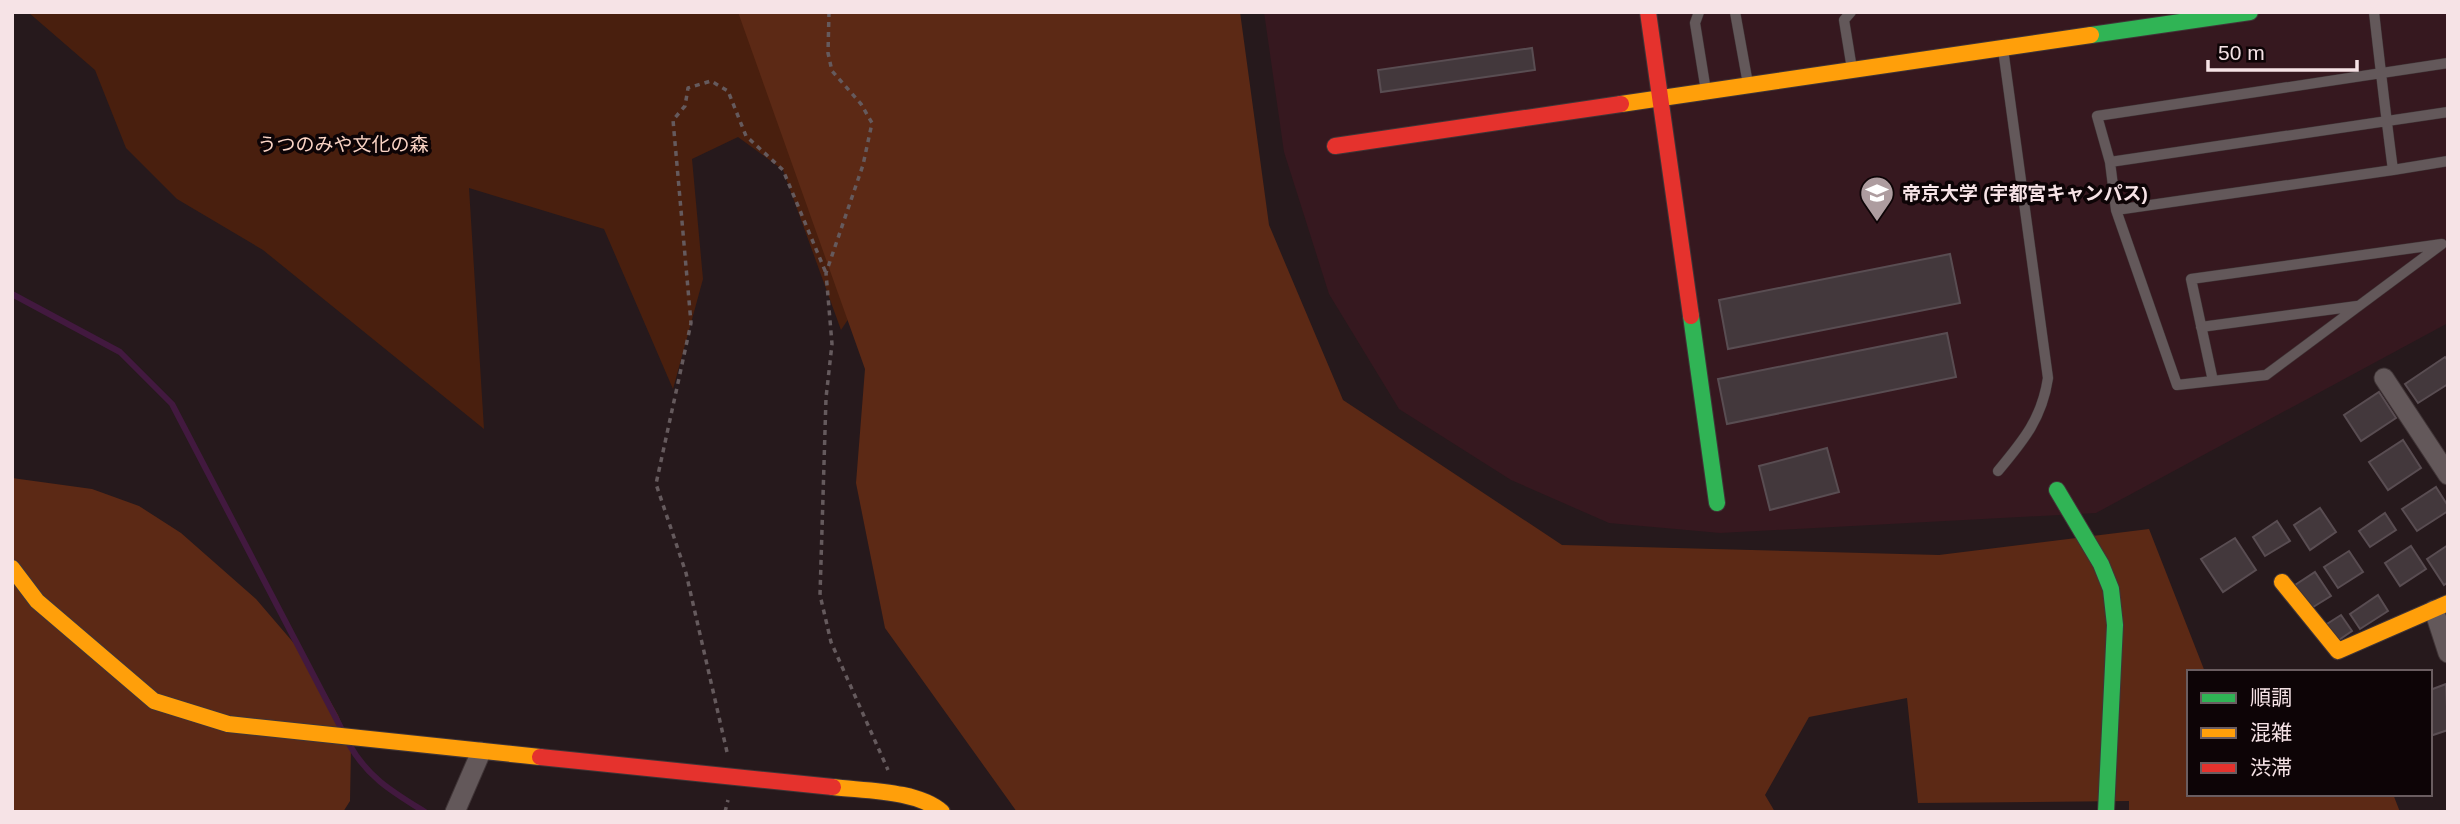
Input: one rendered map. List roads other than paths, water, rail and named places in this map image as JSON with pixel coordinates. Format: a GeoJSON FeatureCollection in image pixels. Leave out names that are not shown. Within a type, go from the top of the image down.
{"type":"FeatureCollection","features":[{"type":"Feature","properties":{"kind":"street"},"geometry":{"type":"LineString","coordinates":[[1648,12],[1717,503]]}},
{"type":"Feature","properties":{"kind":"street"},"geometry":{"type":"LineString","coordinates":[[1335,146],[2250,12]]}},
{"type":"Feature","properties":{"kind":"street"},"geometry":{"type":"LineString","coordinates":[[2384,378],[2448,475]]}},
{"type":"Feature","properties":{"kind":"street"},"geometry":{"type":"LineString","coordinates":[[2057,490],[2101,564],[2111,589],[2115,625],[2106,812]]}},
{"type":"Feature","properties":{"kind":"street"},"geometry":{"type":"LineString","coordinates":[[12,568],[37,601],[154,701],[228,724],[898,794],[934,805],[942,812]]}},
{"type":"Feature","properties":{"kind":"street"},"geometry":{"type":"LineString","coordinates":[[2282,582],[2338,651],[2441,607],[2448,653]]}},
{"type":"Feature","properties":{"kind":"street"},"geometry":{"type":"LineString","coordinates":[[455,812],[481,752]]}},
{"type":"Feature","properties":{"kind":"lane"},"geometry":{"type":"LineString","coordinates":[[1699,12],[1695,23],[1706,91]]}},
{"type":"Feature","properties":{"kind":"lane"},"geometry":{"type":"LineString","coordinates":[[1735,12],[1748,85]]}},
{"type":"Feature","properties":{"kind":"lane"},"geometry":{"type":"LineString","coordinates":[[1851,12],[1844,20],[1852,70]]}},
{"type":"Feature","properties":{"kind":"lane"},"geometry":{"type":"LineString","coordinates":[[2374,12],[2393,170]]}},
{"type":"Feature","properties":{"kind":"lane"},"geometry":{"type":"LineString","coordinates":[[1998,471],[2026,438],[2044,403],[2048,378],[2003,48]]}},
{"type":"Feature","properties":{"kind":"lane"},"geometry":{"type":"LineString","coordinates":[[2213,381],[2191,279],[2442,244],[2266,375],[2213,381],[2177,385],[2116,210],[2110,162],[2097,116],[2448,63]]}},
{"type":"Feature","properties":{"kind":"lane"},"geometry":{"type":"LineString","coordinates":[[2110,162],[2448,112]]}},
{"type":"Feature","properties":{"kind":"lane"},"geometry":{"type":"LineString","coordinates":[[2116,210],[2448,161]]}},
{"type":"Feature","properties":{"kind":"lane"},"geometry":{"type":"LineString","coordinates":[[2201,327],[2359,306]]}},
{"type":"Feature","properties":{"kind":"waterway"},"geometry":{"type":"LineString","coordinates":[[12,294],[120,352],[172,404],[341,728]]}},
{"type":"Feature","properties":{"kind":"waterway"},"geometry":{"type":"LineString","coordinates":[[349,744],[373,775],[425,812]]}},
{"type":"Feature","properties":{"kind":"place","name":"帝京大学 (宇都宮キャンパス)"},"geometry":{"type":"Point","coordinates":[1877,223]}},
{"type":"Feature","properties":{"kind":"park label","name":"うつのみや文化の森"},"geometry":{"type":"Point","coordinates":[343,144]}}]}
